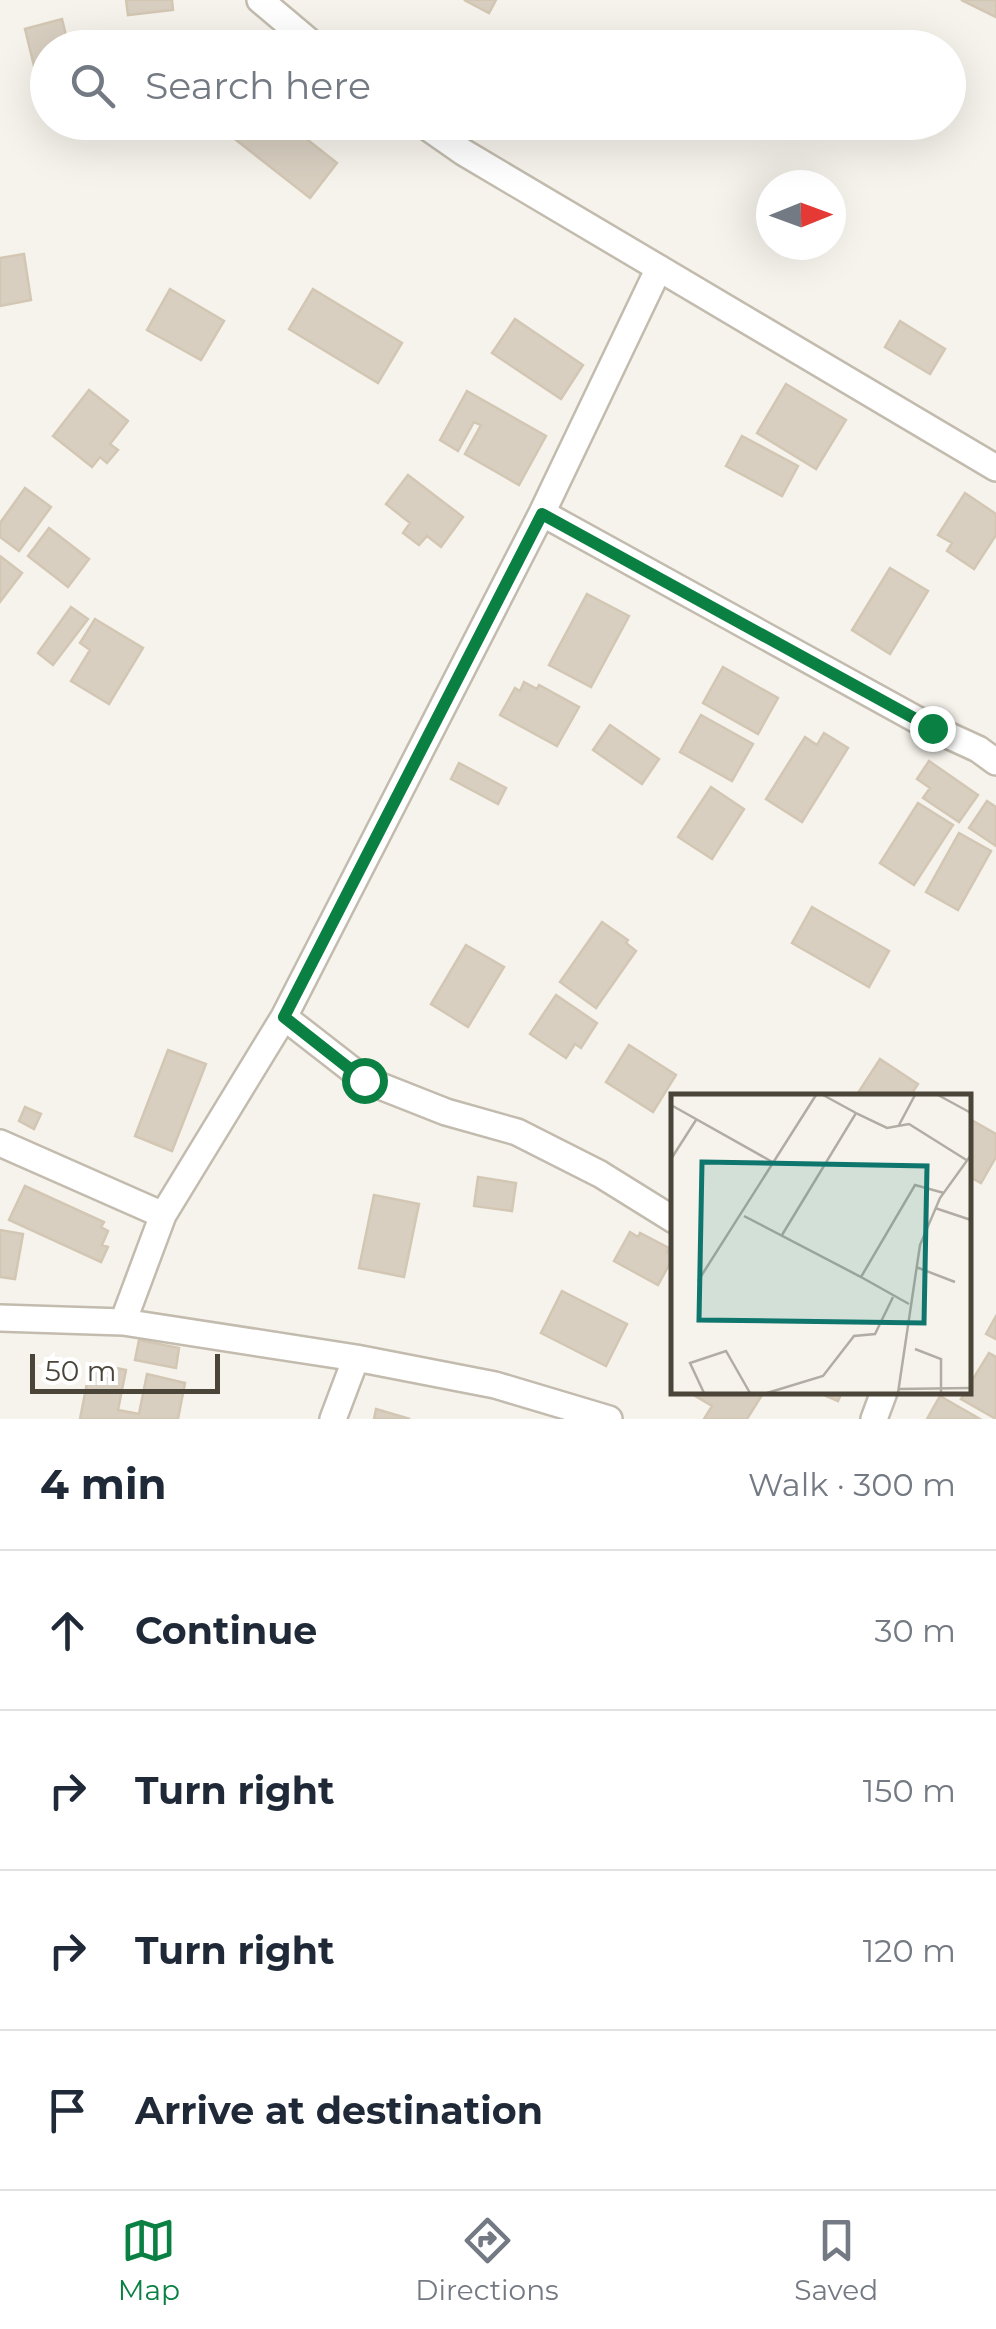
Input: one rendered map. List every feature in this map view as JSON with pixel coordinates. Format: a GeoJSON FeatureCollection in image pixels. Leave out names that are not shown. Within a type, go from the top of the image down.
{"type":"FeatureCollection","features":[{"type":"Feature","properties":{"kind":"street"},"geometry":{"type":"LineString","coordinates":[[260,0],[296,30]]}},
{"type":"Feature","properties":{"kind":"street"},"geometry":{"type":"LineString","coordinates":[[446,140],[659,268],[993,458]]}},
{"type":"Feature","properties":{"kind":"street"},"geometry":{"type":"LineString","coordinates":[[123,1322],[163,1216],[284,1017],[542,514],[659,268]]}},
{"type":"Feature","properties":{"kind":"street"},"geometry":{"type":"LineString","coordinates":[[542,514],[996,762]]}},
{"type":"Feature","properties":{"kind":"street"},"geometry":{"type":"LineString","coordinates":[[284,1017],[364,1080],[446,1112],[516,1132],[600,1174],[671,1218]]}},
{"type":"Feature","properties":{"kind":"street"},"geometry":{"type":"LineString","coordinates":[[0,1144],[163,1216]]}},
{"type":"Feature","properties":{"kind":"street"},"geometry":{"type":"LineString","coordinates":[[0,1318],[123,1322],[356,1358],[494,1385],[609,1419]]}},
{"type":"Feature","properties":{"kind":"street"},"geometry":{"type":"LineString","coordinates":[[334,1419],[356,1358]]}},
{"type":"Feature","properties":{"kind":"street"},"geometry":{"type":"LineString","coordinates":[[874,1419],[883,1394]]}},
{"type":"Feature","properties":{"kind":"building"},"geometry":{"type":"Polygon","coordinates":[[[126,0],[172,0],[173,10],[128,15],[126,0]]]}},
{"type":"Feature","properties":{"kind":"building"},"geometry":{"type":"Polygon","coordinates":[[[464,0],[496,0],[489,13],[464,0]]]}},
{"type":"Feature","properties":{"kind":"building"},"geometry":{"type":"Polygon","coordinates":[[[961,0],[996,0],[996,17],[961,0]]]}},
{"type":"Feature","properties":{"kind":"building"},"geometry":{"type":"Polygon","coordinates":[[[62,19],[65,30],[30,30],[30,50],[25,29],[62,19]]]}},
{"type":"Feature","properties":{"kind":"building"},"geometry":{"type":"Polygon","coordinates":[[[236,140],[308,140],[337,163],[310,198],[236,140]]]}},
{"type":"Feature","properties":{"kind":"building"},"geometry":{"type":"Polygon","coordinates":[[[24,254],[31,300],[0,306],[0,258],[24,254]]]}},
{"type":"Feature","properties":{"kind":"building"},"geometry":{"type":"Polygon","coordinates":[[[170,289],[224,321],[201,360],[147,330],[170,289]]]}},
{"type":"Feature","properties":{"kind":"building"},"geometry":{"type":"Polygon","coordinates":[[[313,289],[402,343],[378,383],[289,329],[313,289]]]}},
{"type":"Feature","properties":{"kind":"building"},"geometry":{"type":"Polygon","coordinates":[[[515,319],[583,365],[561,399],[492,353],[515,319]]]}},
{"type":"Feature","properties":{"kind":"building"},"geometry":{"type":"Polygon","coordinates":[[[900,321],[945,349],[930,374],[885,347],[900,321]]]}},
{"type":"Feature","properties":{"kind":"building"},"geometry":{"type":"Polygon","coordinates":[[[786,384],[846,420],[816,469],[757,433],[786,384]]]}},
{"type":"Feature","properties":{"kind":"building"},"geometry":{"type":"Polygon","coordinates":[[[89,390],[128,421],[110,444],[118,450],[107,463],[100,457],[92,467],[53,436],[89,390]]]}},
{"type":"Feature","properties":{"kind":"building"},"geometry":{"type":"Polygon","coordinates":[[[467,391],[546,436],[519,485],[465,454],[481,425],[474,422],[458,451],[440,440],[467,391]]]}},
{"type":"Feature","properties":{"kind":"building"},"geometry":{"type":"Polygon","coordinates":[[[742,436],[798,466],[782,496],[726,466],[742,436]]]}},
{"type":"Feature","properties":{"kind":"building"},"geometry":{"type":"Polygon","coordinates":[[[408,475],[463,517],[441,547],[427,536],[419,545],[403,533],[410,523],[386,504],[408,475]]]}},
{"type":"Feature","properties":{"kind":"building"},"geometry":{"type":"Polygon","coordinates":[[[25,488],[51,507],[19,551],[0,537],[0,523],[25,488]]]}},
{"type":"Feature","properties":{"kind":"building"},"geometry":{"type":"Polygon","coordinates":[[[965,493],[996,514],[996,535],[974,569],[947,551],[952,543],[938,535],[965,493]]]}},
{"type":"Feature","properties":{"kind":"building"},"geometry":{"type":"Polygon","coordinates":[[[49,528],[89,559],[68,587],[28,556],[49,528]]]}},
{"type":"Feature","properties":{"kind":"building"},"geometry":{"type":"Polygon","coordinates":[[[0,556],[22,573],[0,602],[0,556]]]}},
{"type":"Feature","properties":{"kind":"building"},"geometry":{"type":"Polygon","coordinates":[[[890,568],[928,591],[890,654],[852,630],[890,568]]]}},
{"type":"Feature","properties":{"kind":"building"},"geometry":{"type":"Polygon","coordinates":[[[587,594],[629,616],[591,687],[549,665],[587,594]]]}},
{"type":"Feature","properties":{"kind":"building"},"geometry":{"type":"Polygon","coordinates":[[[71,607],[88,619],[53,665],[38,653],[71,607]]]}},
{"type":"Feature","properties":{"kind":"building"},"geometry":{"type":"Polygon","coordinates":[[[95,619],[143,648],[109,704],[71,681],[90,650],[80,643],[95,619]]]}},
{"type":"Feature","properties":{"kind":"building"},"geometry":{"type":"Polygon","coordinates":[[[723,667],[778,698],[758,734],[703,703],[723,667]]]}},
{"type":"Feature","properties":{"kind":"building"},"geometry":{"type":"Polygon","coordinates":[[[524,682],[537,689],[539,685],[579,707],[557,746],[500,715],[515,688],[520,691],[524,682]]]}},
{"type":"Feature","properties":{"kind":"building"},"geometry":{"type":"Polygon","coordinates":[[[701,715],[753,744],[732,781],[680,752],[701,715]]]}},
{"type":"Feature","properties":{"kind":"building"},"geometry":{"type":"Polygon","coordinates":[[[610,725],[659,759],[642,784],[593,750],[610,725]]]}},
{"type":"Feature","properties":{"kind":"building"},"geometry":{"type":"Polygon","coordinates":[[[824,733],[848,748],[802,822],[766,799],[805,737],[817,745],[824,733]]]}},
{"type":"Feature","properties":{"kind":"building"},"geometry":{"type":"Polygon","coordinates":[[[929,761],[978,795],[959,822],[923,798],[930,788],[917,779],[929,761]]]}},
{"type":"Feature","properties":{"kind":"building"},"geometry":{"type":"Polygon","coordinates":[[[459,763],[506,788],[498,804],[451,779],[459,763]]]}},
{"type":"Feature","properties":{"kind":"building"},"geometry":{"type":"Polygon","coordinates":[[[711,787],[744,809],[712,859],[678,837],[711,787]]]}},
{"type":"Feature","properties":{"kind":"building"},"geometry":{"type":"Polygon","coordinates":[[[987,801],[996,807],[996,846],[969,828],[987,801]]]}},
{"type":"Feature","properties":{"kind":"building"},"geometry":{"type":"Polygon","coordinates":[[[918,803],[953,825],[914,885],[880,863],[918,803]]]}},
{"type":"Feature","properties":{"kind":"building"},"geometry":{"type":"Polygon","coordinates":[[[959,833],[991,851],[958,910],[926,892],[959,833]]]}},
{"type":"Feature","properties":{"kind":"building"},"geometry":{"type":"Polygon","coordinates":[[[812,907],[889,951],[869,987],[792,943],[812,907]]]}},
{"type":"Feature","properties":{"kind":"building"},"geometry":{"type":"Polygon","coordinates":[[[602,922],[628,940],[626,943],[636,951],[596,1008],[560,982],[602,922]]]}},
{"type":"Feature","properties":{"kind":"building"},"geometry":{"type":"Polygon","coordinates":[[[466,945],[504,967],[468,1027],[431,1004],[466,945]]]}},
{"type":"Feature","properties":{"kind":"building"},"geometry":{"type":"Polygon","coordinates":[[[556,995],[597,1023],[581,1048],[575,1044],[566,1058],[530,1034],[556,995]]]}},
{"type":"Feature","properties":{"kind":"building"},"geometry":{"type":"Polygon","coordinates":[[[629,1045],[676,1075],[653,1112],[606,1082],[629,1045]]]}},
{"type":"Feature","properties":{"kind":"building"},"geometry":{"type":"Polygon","coordinates":[[[168,1050],[206,1064],[172,1151],[135,1136],[168,1050]]]}},
{"type":"Feature","properties":{"kind":"building"},"geometry":{"type":"Polygon","coordinates":[[[880,1059],[918,1084],[911,1094],[857,1094],[880,1059]]]}},
{"type":"Feature","properties":{"kind":"building"},"geometry":{"type":"Polygon","coordinates":[[[25,1107],[41,1114],[34,1129],[19,1121],[25,1107]]]}},
{"type":"Feature","properties":{"kind":"building"},"geometry":{"type":"Polygon","coordinates":[[[971,1120],[996,1134],[996,1157],[981,1183],[971,1178],[971,1120]]]}},
{"type":"Feature","properties":{"kind":"building"},"geometry":{"type":"Polygon","coordinates":[[[478,1177],[516,1183],[512,1211],[474,1206],[478,1177]]]}},
{"type":"Feature","properties":{"kind":"building"},"geometry":{"type":"Polygon","coordinates":[[[25,1186],[104,1222],[101,1227],[108,1231],[102,1245],[108,1247],[101,1262],[9,1220],[25,1186]]]}},
{"type":"Feature","properties":{"kind":"building"},"geometry":{"type":"Polygon","coordinates":[[[374,1195],[419,1204],[404,1277],[359,1268],[374,1195]]]}},
{"type":"Feature","properties":{"kind":"building"},"geometry":{"type":"Polygon","coordinates":[[[0,1230],[23,1234],[15,1279],[0,1277],[0,1230]]]}},
{"type":"Feature","properties":{"kind":"building"},"geometry":{"type":"Polygon","coordinates":[[[630,1232],[669,1248],[667,1252],[671,1254],[658,1285],[614,1261],[630,1232]]]}},
{"type":"Feature","properties":{"kind":"building"},"geometry":{"type":"Polygon","coordinates":[[[562,1291],[627,1324],[606,1366],[541,1333],[562,1291]]]}},
{"type":"Feature","properties":{"kind":"building"},"geometry":{"type":"Polygon","coordinates":[[[996,1316],[996,1339],[986,1334],[996,1316]]]}},
{"type":"Feature","properties":{"kind":"building"},"geometry":{"type":"Polygon","coordinates":[[[139,1340],[179,1348],[176,1368],[135,1360],[139,1340]]]}},
{"type":"Feature","properties":{"kind":"building"},"geometry":{"type":"Polygon","coordinates":[[[989,1353],[996,1357],[996,1419],[961,1399],[971,1394],[971,1382],[989,1353]]]}},
{"type":"Feature","properties":{"kind":"building"},"geometry":{"type":"Polygon","coordinates":[[[91,1363],[126,1370],[118,1410],[139,1414],[147,1374],[185,1383],[178,1419],[80,1419],[91,1363]]]}},
{"type":"Feature","properties":{"kind":"building"},"geometry":{"type":"Polygon","coordinates":[[[763,1394],[747,1419],[704,1419],[712,1406],[695,1396],[763,1394]]]}},
{"type":"Feature","properties":{"kind":"building"},"geometry":{"type":"Polygon","coordinates":[[[822,1394],[841,1394],[838,1401],[822,1394]]]}},
{"type":"Feature","properties":{"kind":"building"},"geometry":{"type":"Polygon","coordinates":[[[940,1396],[980,1419],[927,1419],[940,1396]]]}},
{"type":"Feature","properties":{"kind":"building"},"geometry":{"type":"Polygon","coordinates":[[[376,1409],[410,1419],[374,1419],[376,1409]]]}},
{"type":"Feature","properties":{"kind":"route"},"geometry":{"type":"LineString","coordinates":[[364,1080],[284,1017],[542,514],[932,728]]}}]}
